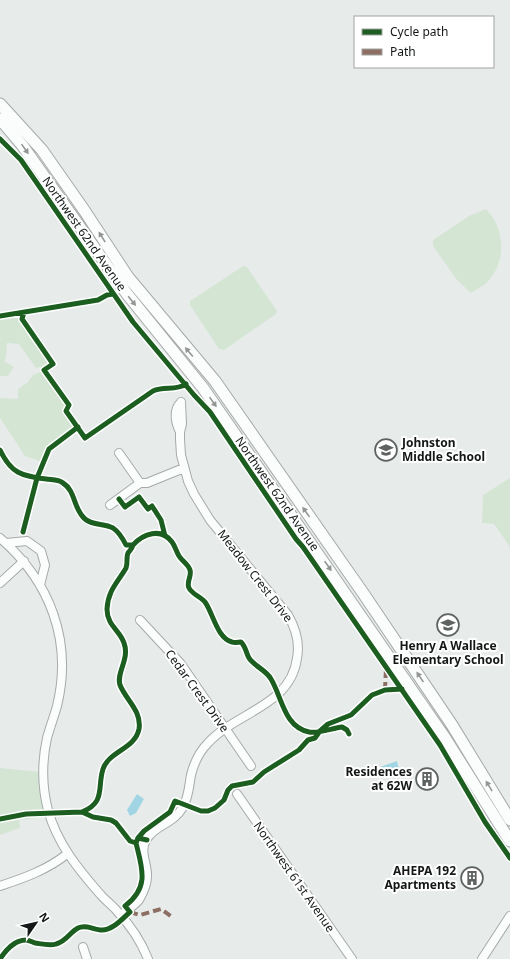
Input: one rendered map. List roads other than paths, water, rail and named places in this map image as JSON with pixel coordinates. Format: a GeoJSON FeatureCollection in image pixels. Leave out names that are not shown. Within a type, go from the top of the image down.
{"type":"FeatureCollection","features":[{"type":"Feature","properties":{"kind":"street","name":"Northwest 62nd Avenue"},"geometry":{"type":"LineString","coordinates":[[0,104],[42,150],[128,277],[214,382],[392,635],[452,725],[510,820]]}},
{"type":"Feature","properties":{"kind":"street","name":"Northwest 62nd Avenue"},"geometry":{"type":"LineString","coordinates":[[0,119],[22,145],[127,294],[208,395],[445,738],[510,841]]}},
{"type":"Feature","properties":{"kind":"street","name":"Meadow Crest Drive"},"geometry":{"type":"LineString","coordinates":[[120,915],[139,900],[145,889],[147,877],[143,856],[144,847],[148,837],[176,816],[182,807],[187,797],[193,768],[199,754],[208,743],[225,728],[268,703],[283,690],[294,673],[297,663],[298,642],[296,632],[288,615],[201,507],[194,494],[184,468],[181,455],[180,432]]}},
{"type":"Feature","properties":{"kind":"street"},"geometry":{"type":"LineString","coordinates":[[119,453],[140,483]]}},
{"type":"Feature","properties":{"kind":"street"},"geometry":{"type":"LineString","coordinates":[[110,505],[140,483],[147,483],[184,468]]}},
{"type":"Feature","properties":{"kind":"street"},"geometry":{"type":"LineString","coordinates":[[3,540],[24,561],[48,599],[61,646],[62,662],[60,692],[45,752],[45,795],[52,823],[67,854],[100,894],[131,928],[148,959]]}},
{"type":"Feature","properties":{"kind":"street"},"geometry":{"type":"LineString","coordinates":[[3,540],[27,541],[41,551],[45,566],[40,585]]}},
{"type":"Feature","properties":{"kind":"street"},"geometry":{"type":"LineString","coordinates":[[0,583],[24,561]]}},
{"type":"Feature","properties":{"kind":"street","name":"Cedar Crest Drive"},"geometry":{"type":"LineString","coordinates":[[140,620],[181,664],[251,766]]}},
{"type":"Feature","properties":{"kind":"street","name":"Northwest 61st Avenue"},"geometry":{"type":"LineString","coordinates":[[237,794],[352,959]]}},
{"type":"Feature","properties":{"kind":"street"},"geometry":{"type":"LineString","coordinates":[[0,886],[36,874],[67,854]]}},
{"type":"Feature","properties":{"kind":"street"},"geometry":{"type":"LineString","coordinates":[[482,959],[510,916]]}},
{"type":"Feature","properties":{"kind":"street"},"geometry":{"type":"LineString","coordinates":[[83,947],[87,959]]}},
{"type":"Feature","properties":{"kind":"water"},"geometry":{"type":"Polygon","coordinates":[[[397,761],[399,769],[382,774],[380,767],[397,761]]]}},
{"type":"Feature","properties":{"kind":"water"},"geometry":{"type":"Polygon","coordinates":[[[137,794],[144,799],[136,813],[130,816],[127,810],[137,794]]]}},
{"type":"Feature","properties":{"kind":"place","name":"Johnston Middle School"},"geometry":{"type":"Point","coordinates":[386,450]}},
{"type":"Feature","properties":{"kind":"place","name":"Henry A Wallace Elementary School"},"geometry":{"type":"Point","coordinates":[448,625]}},
{"type":"Feature","properties":{"kind":"place","name":"Residences at 62W"},"geometry":{"type":"Point","coordinates":[427,779]}},
{"type":"Feature","properties":{"kind":"place","name":"AHEPA 192 Apartments"},"geometry":{"type":"Point","coordinates":[472,878]}}]}
